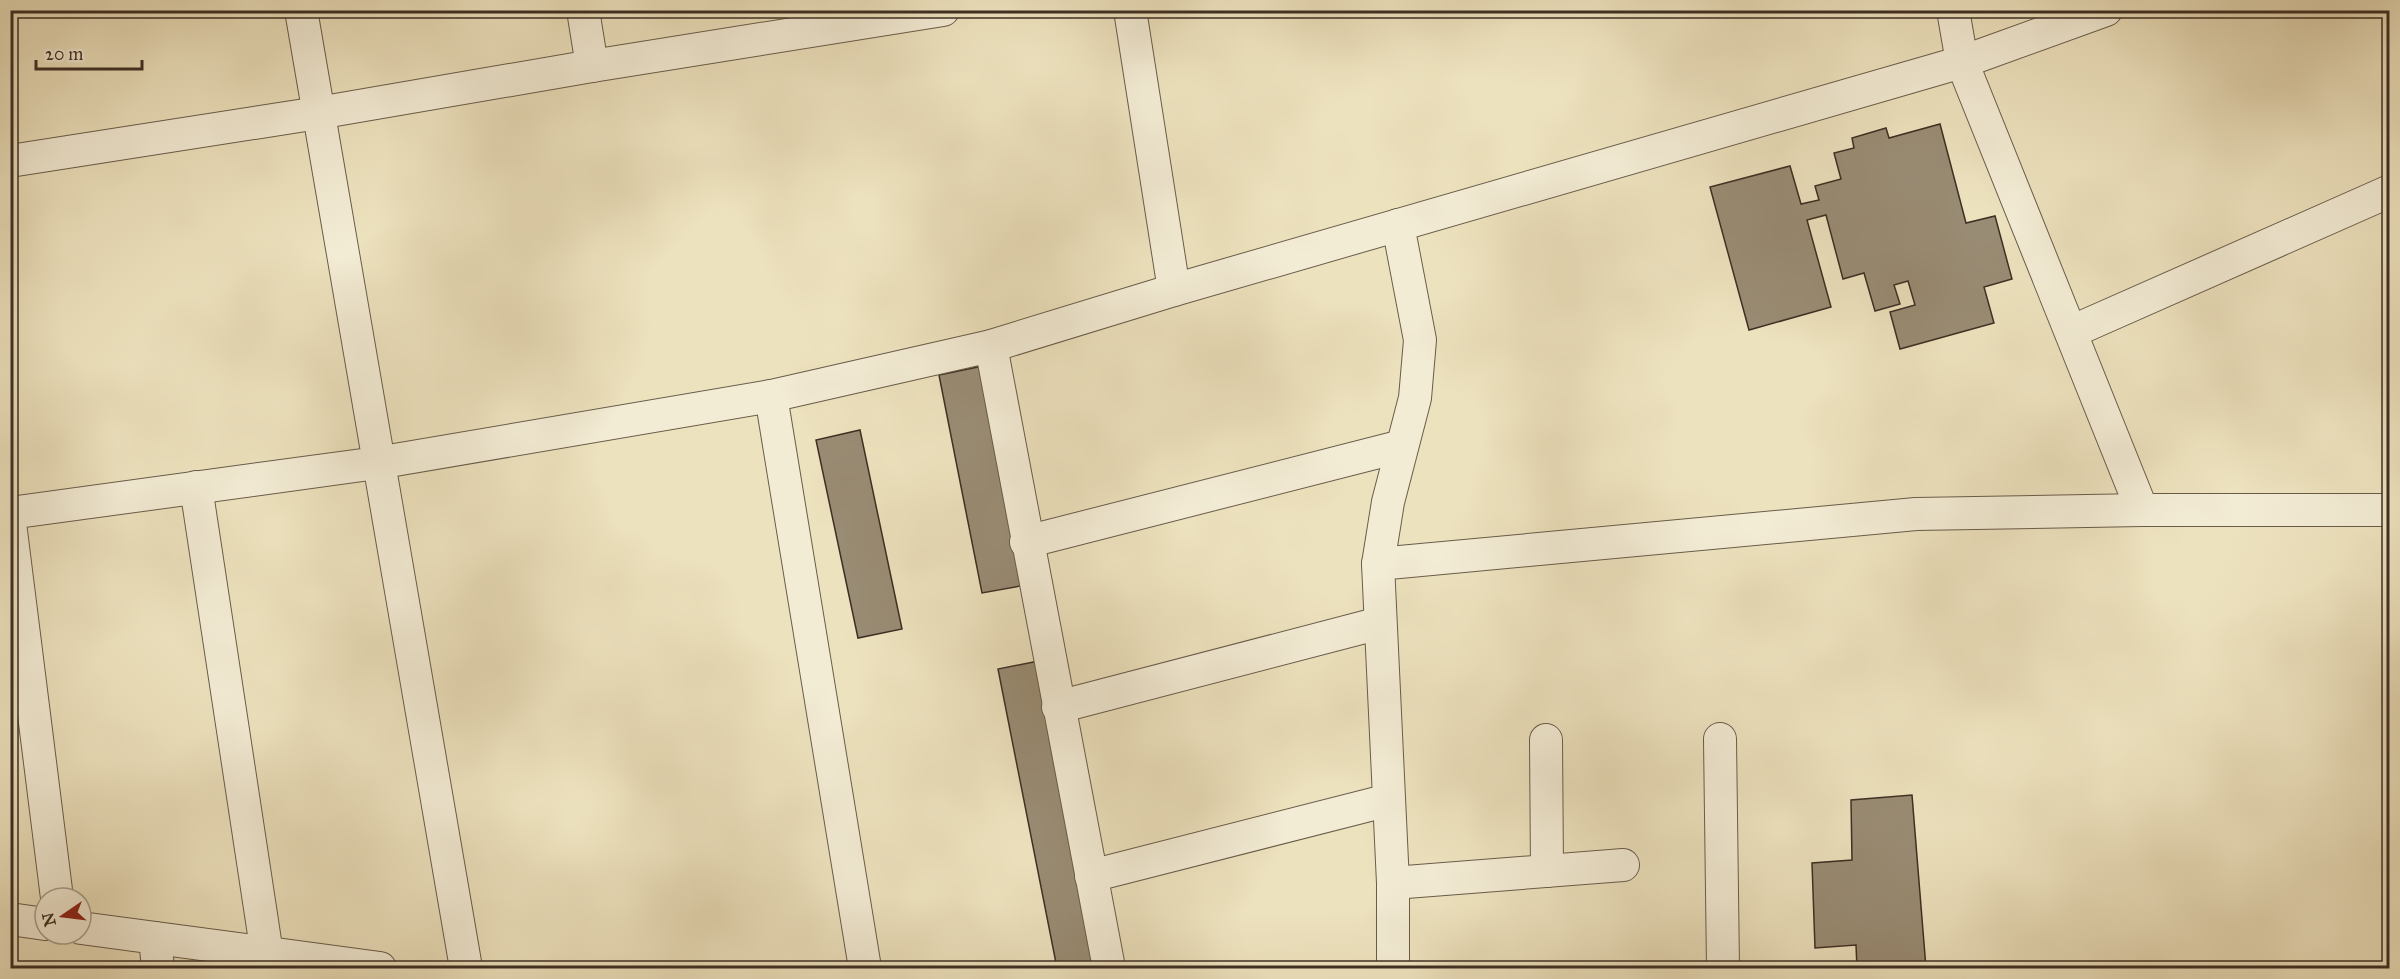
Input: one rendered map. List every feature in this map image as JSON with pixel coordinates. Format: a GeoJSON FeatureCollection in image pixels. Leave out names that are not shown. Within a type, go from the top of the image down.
{"type":"FeatureCollection","features":[{"type":"Feature","properties":{"kind":"street"},"geometry":{"type":"LineString","coordinates":[[301,10],[465,969]]}},
{"type":"Feature","properties":{"kind":"street"},"geometry":{"type":"LineString","coordinates":[[583,10],[592,66]]}},
{"type":"Feature","properties":{"kind":"street"},"geometry":{"type":"LineString","coordinates":[[10,161],[318,113],[861,17],[943,10]]}},
{"type":"Feature","properties":{"kind":"street"},"geometry":{"type":"LineString","coordinates":[[1130,10],[1174,290]]}},
{"type":"Feature","properties":{"kind":"street"},"geometry":{"type":"LineString","coordinates":[[1953,10],[1962,62],[2142,510]]}},
{"type":"Feature","properties":{"kind":"street"},"geometry":{"type":"LineString","coordinates":[[10,513],[377,463],[771,396],[991,346],[1174,290],[1962,62],[2106,10]]}},
{"type":"Feature","properties":{"kind":"street"},"geometry":{"type":"LineString","coordinates":[[2071,332],[2390,191]]}},
{"type":"Feature","properties":{"kind":"street"},"geometry":{"type":"LineString","coordinates":[[1393,969],[1393,883],[1378,564],[1388,502],[1416,398],[1420,340],[1398,225]]}},
{"type":"Feature","properties":{"kind":"street"},"geometry":{"type":"LineString","coordinates":[[991,346],[1026,542],[1109,969]]}},
{"type":"Feature","properties":{"kind":"street"},"geometry":{"type":"LineString","coordinates":[[771,396],[866,969]]}},
{"type":"Feature","properties":{"kind":"street"},"geometry":{"type":"LineString","coordinates":[[1026,542],[1402,446]]}},
{"type":"Feature","properties":{"kind":"street"},"geometry":{"type":"LineString","coordinates":[[196,487],[267,954]]}},
{"type":"Feature","properties":{"kind":"street"},"geometry":{"type":"LineString","coordinates":[[1378,564],[1917,514],[2142,510],[2390,510]]}},
{"type":"Feature","properties":{"kind":"street"},"geometry":{"type":"LineString","coordinates":[[10,523],[55,886]]}},
{"type":"Feature","properties":{"kind":"street"},"geometry":{"type":"LineString","coordinates":[[1058,706],[1380,623]]}},
{"type":"Feature","properties":{"kind":"street"},"geometry":{"type":"LineString","coordinates":[[1720,739],[1723,969]]}},
{"type":"Feature","properties":{"kind":"street"},"geometry":{"type":"LineString","coordinates":[[1546,740],[1547,871]]}},
{"type":"Feature","properties":{"kind":"street"},"geometry":{"type":"LineString","coordinates":[[1091,876],[1389,800]]}},
{"type":"Feature","properties":{"kind":"street"},"geometry":{"type":"LineString","coordinates":[[1393,883],[1623,865]]}},
{"type":"Feature","properties":{"kind":"street"},"geometry":{"type":"LineString","coordinates":[[10,919],[33,922]]}},
{"type":"Feature","properties":{"kind":"street"},"geometry":{"type":"LineString","coordinates":[[93,932],[157,954],[267,954],[318,964],[380,969]]}},
{"type":"Feature","properties":{"kind":"building"},"geometry":{"type":"Polygon","coordinates":[[[1940,124],[1966,223],[1995,216],[2012,279],[1984,287],[1994,323],[1900,349],[1890,312],[1915,305],[1908,281],[1894,285],[1900,304],[1875,311],[1864,273],[1843,279],[1826,215],[1807,220],[1831,307],[1749,330],[1710,187],[1790,166],[1801,204],[1819,200],[1815,186],[1841,179],[1834,153],[1854,148],[1852,138],[1886,128],[1889,138],[1940,124]]]}},
{"type":"Feature","properties":{"kind":"building"},"geometry":{"type":"Polygon","coordinates":[[[983,366],[1026,585],[982,593],[939,375],[983,366]]]}},
{"type":"Feature","properties":{"kind":"building"},"geometry":{"type":"Polygon","coordinates":[[[860,430],[902,629],[858,638],[816,440],[860,430]]]}},
{"type":"Feature","properties":{"kind":"building"},"geometry":{"type":"Polygon","coordinates":[[[1039,661],[1098,960],[1057,968],[998,669],[1039,661]]]}},
{"type":"Feature","properties":{"kind":"building"},"geometry":{"type":"Polygon","coordinates":[[[1912,795],[1926,968],[1857,968],[1856,945],[1815,948],[1812,863],[1852,860],[1851,800],[1912,795]]]}}]}
